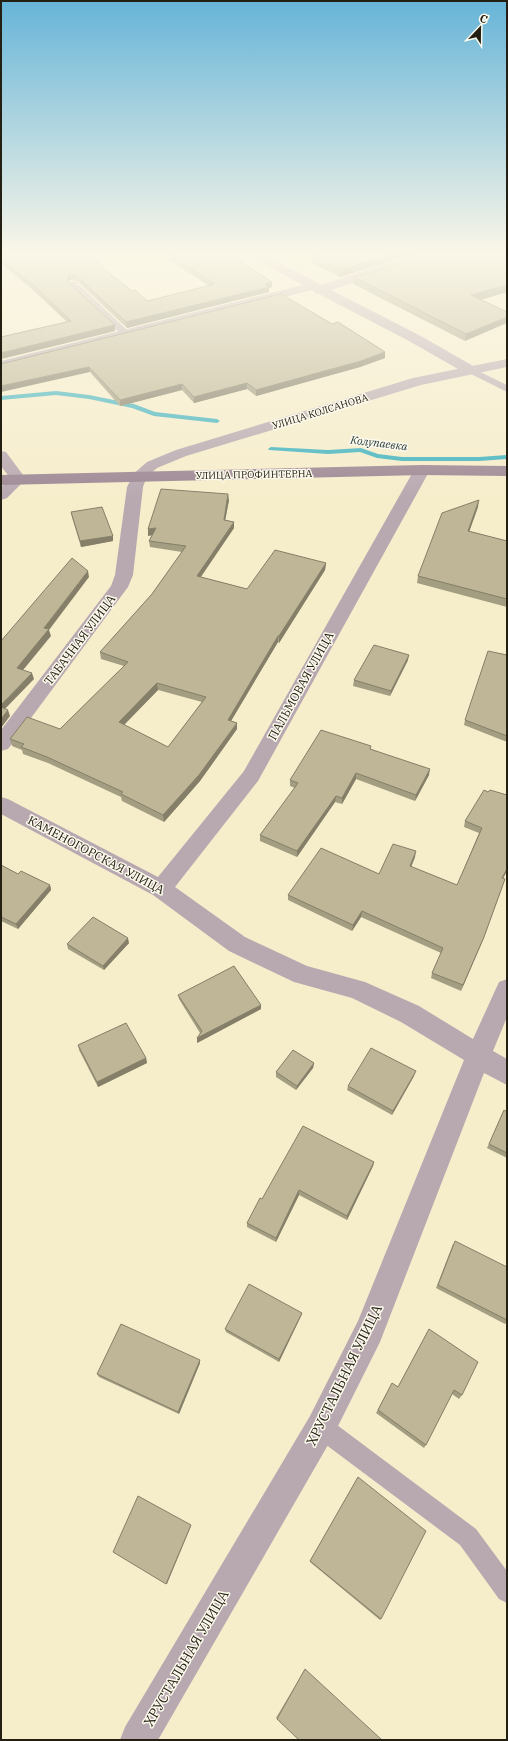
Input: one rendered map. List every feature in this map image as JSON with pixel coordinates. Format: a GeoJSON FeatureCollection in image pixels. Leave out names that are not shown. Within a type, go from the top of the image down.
{"type":"FeatureCollection","features":[{"type":"Feature","properties":{"kind":"main road","name":"УЛИЦА ПРОФИНТЕРНА"},"geometry":{"type":"LineString","coordinates":[[1,480],[422,470],[507,471]]}},
{"type":"Feature","properties":{"kind":"street"},"geometry":{"type":"LineString","coordinates":[[1,365],[116,335]]}},
{"type":"Feature","properties":{"kind":"street"},"geometry":{"type":"LineString","coordinates":[[409,335],[470,370]]}},
{"type":"Feature","properties":{"kind":"street","name":"УЛИЦА КОЛСАНОВА"},"geometry":{"type":"LineString","coordinates":[[139,476],[152,465],[181,453],[418,381],[507,363]]}},
{"type":"Feature","properties":{"kind":"street"},"geometry":{"type":"LineString","coordinates":[[1,456],[18,479],[1,495]]}},
{"type":"Feature","properties":{"kind":"street","name":"ПАЛЬМОВАЯ УЛИЦА"},"geometry":{"type":"LineString","coordinates":[[161,889],[251,776],[422,470]]}},
{"type":"Feature","properties":{"kind":"street","name":"ТАБАЧНАЯ УЛИЦА"},"geometry":{"type":"LineString","coordinates":[[1,744],[119,587],[124,575],[134,487],[139,476]]}},
{"type":"Feature","properties":{"kind":"street","name":"КАМЕНОГОРСКАЯ УЛИЦА"},"geometry":{"type":"LineString","coordinates":[[1,805],[161,889],[237,944],[302,975],[357,989],[410,1014],[507,1072]]}},
{"type":"Feature","properties":{"kind":"street","name":"ХРУСТАЛЬНАЯ УЛИЦА"},"geometry":{"type":"LineString","coordinates":[[138,1740],[321,1427],[369,1331],[478,1056],[507,989]]}},
{"type":"Feature","properties":{"kind":"lane"},"geometry":{"type":"LineString","coordinates":[[470,370],[507,390]]}},
{"type":"Feature","properties":{"kind":"lane"},"geometry":{"type":"LineString","coordinates":[[321,1427],[468,1537],[507,1590]]}},
{"type":"Feature","properties":{"kind":"building"},"geometry":{"type":"Polygon","coordinates":[[[9,335],[73,335],[1,353],[1,337],[9,335]]]}},
{"type":"Feature","properties":{"kind":"building"},"geometry":{"type":"Polygon","coordinates":[[[116,335],[359,335],[385,352],[361,361],[256,390],[247,383],[194,397],[182,384],[120,400],[89,367],[1,386],[1,364],[116,335]]]}},
{"type":"Feature","properties":{"kind":"building"},"geometry":{"type":"Polygon","coordinates":[[[161,489],[228,494],[224,520],[234,522],[197,576],[247,589],[275,550],[326,563],[278,636],[228,720],[237,723],[199,775],[163,815],[121,794],[123,792],[47,757],[21,747],[24,744],[10,739],[27,717],[60,729],[128,662],[100,652],[152,594],[186,546],[149,541],[156,528],[148,529],[161,489]],[[157,683],[119,722],[168,747],[206,697],[157,683]]]}},
{"type":"Feature","properties":{"kind":"building"},"geometry":{"type":"Polygon","coordinates":[[[479,500],[468,531],[507,541],[507,599],[418,576],[442,513],[479,500]]]}},
{"type":"Feature","properties":{"kind":"building"},"geometry":{"type":"Polygon","coordinates":[[[102,507],[113,536],[80,541],[71,512],[102,507]]]}},
{"type":"Feature","properties":{"kind":"building"},"geometry":{"type":"Polygon","coordinates":[[[72,558],[88,571],[44,628],[49,629],[17,668],[32,673],[1,705],[1,641],[72,558]]]}},
{"type":"Feature","properties":{"kind":"building"},"geometry":{"type":"Polygon","coordinates":[[[374,645],[409,655],[391,691],[354,680],[374,645]]]}},
{"type":"Feature","properties":{"kind":"building"},"geometry":{"type":"Polygon","coordinates":[[[488,651],[507,655],[507,736],[465,720],[488,651]]]}},
{"type":"Feature","properties":{"kind":"building"},"geometry":{"type":"Polygon","coordinates":[[[1,707],[8,710],[1,719],[1,707]]]}},
{"type":"Feature","properties":{"kind":"building"},"geometry":{"type":"Polygon","coordinates":[[[321,730],[371,746],[370,749],[430,769],[416,795],[356,773],[342,798],[336,796],[297,851],[260,835],[298,783],[290,780],[321,730]]]}},
{"type":"Feature","properties":{"kind":"building"},"geometry":{"type":"Polygon","coordinates":[[[484,790],[488,792],[490,790],[507,795],[507,869],[502,878],[505,879],[484,937],[463,985],[432,973],[443,948],[362,911],[353,925],[288,895],[321,848],[379,874],[393,844],[416,851],[410,866],[457,885],[482,828],[465,821],[484,790]]]}},
{"type":"Feature","properties":{"kind":"building"},"geometry":{"type":"Polygon","coordinates":[[[1,865],[18,874],[21,871],[50,885],[16,924],[1,917],[1,865]]]}},
{"type":"Feature","properties":{"kind":"building"},"geometry":{"type":"Polygon","coordinates":[[[93,917],[128,938],[103,966],[67,944],[93,917]]]}},
{"type":"Feature","properties":{"kind":"building"},"geometry":{"type":"Polygon","coordinates":[[[234,966],[261,1005],[197,1038],[202,1031],[178,995],[234,966]]]}},
{"type":"Feature","properties":{"kind":"building"},"geometry":{"type":"Polygon","coordinates":[[[126,1023],[146,1058],[97,1082],[78,1045],[126,1023]]]}},
{"type":"Feature","properties":{"kind":"building"},"geometry":{"type":"Polygon","coordinates":[[[371,1048],[416,1071],[393,1111],[348,1086],[371,1048]]]}},
{"type":"Feature","properties":{"kind":"building"},"geometry":{"type":"Polygon","coordinates":[[[293,1050],[314,1063],[297,1086],[276,1072],[293,1050]]]}},
{"type":"Feature","properties":{"kind":"building"},"geometry":{"type":"Polygon","coordinates":[[[504,1110],[507,1112],[507,1153],[489,1144],[504,1110]]]}},
{"type":"Feature","properties":{"kind":"building"},"geometry":{"type":"Polygon","coordinates":[[[303,1126],[374,1162],[347,1216],[299,1190],[276,1238],[247,1223],[260,1198],[262,1199],[303,1126]]]}},
{"type":"Feature","properties":{"kind":"building"},"geometry":{"type":"Polygon","coordinates":[[[455,1241],[507,1267],[507,1320],[438,1285],[455,1241]]]}},
{"type":"Feature","properties":{"kind":"building"},"geometry":{"type":"Polygon","coordinates":[[[249,1284],[302,1313],[279,1359],[225,1329],[249,1284]]]}},
{"type":"Feature","properties":{"kind":"building"},"geometry":{"type":"Polygon","coordinates":[[[121,1324],[200,1360],[178,1412],[97,1374],[121,1324]]]}},
{"type":"Feature","properties":{"kind":"building"},"geometry":{"type":"Polygon","coordinates":[[[429,1329],[478,1362],[462,1395],[454,1390],[426,1445],[378,1410],[392,1383],[398,1387],[429,1329]]]}},
{"type":"Feature","properties":{"kind":"building"},"geometry":{"type":"Polygon","coordinates":[[[358,1477],[426,1531],[381,1619],[310,1561],[358,1477]]]}},
{"type":"Feature","properties":{"kind":"building"},"geometry":{"type":"Polygon","coordinates":[[[138,1496],[191,1525],[166,1584],[113,1552],[138,1496]]]}},
{"type":"Feature","properties":{"kind":"building"},"geometry":{"type":"Polygon","coordinates":[[[305,1669],[382,1740],[299,1740],[277,1719],[305,1669]]]}},
{"type":"Feature","properties":{"kind":"waterway","name":"Колупаевка"},"geometry":{"type":"LineString","coordinates":[[1,398],[56,393],[89,397],[134,406],[154,414],[217,421]]}},
{"type":"Feature","properties":{"kind":"waterway","name":"Колупаевка"},"geometry":{"type":"LineString","coordinates":[[271,449],[328,452],[361,450],[377,456],[402,459],[479,459],[507,457]]}}]}
